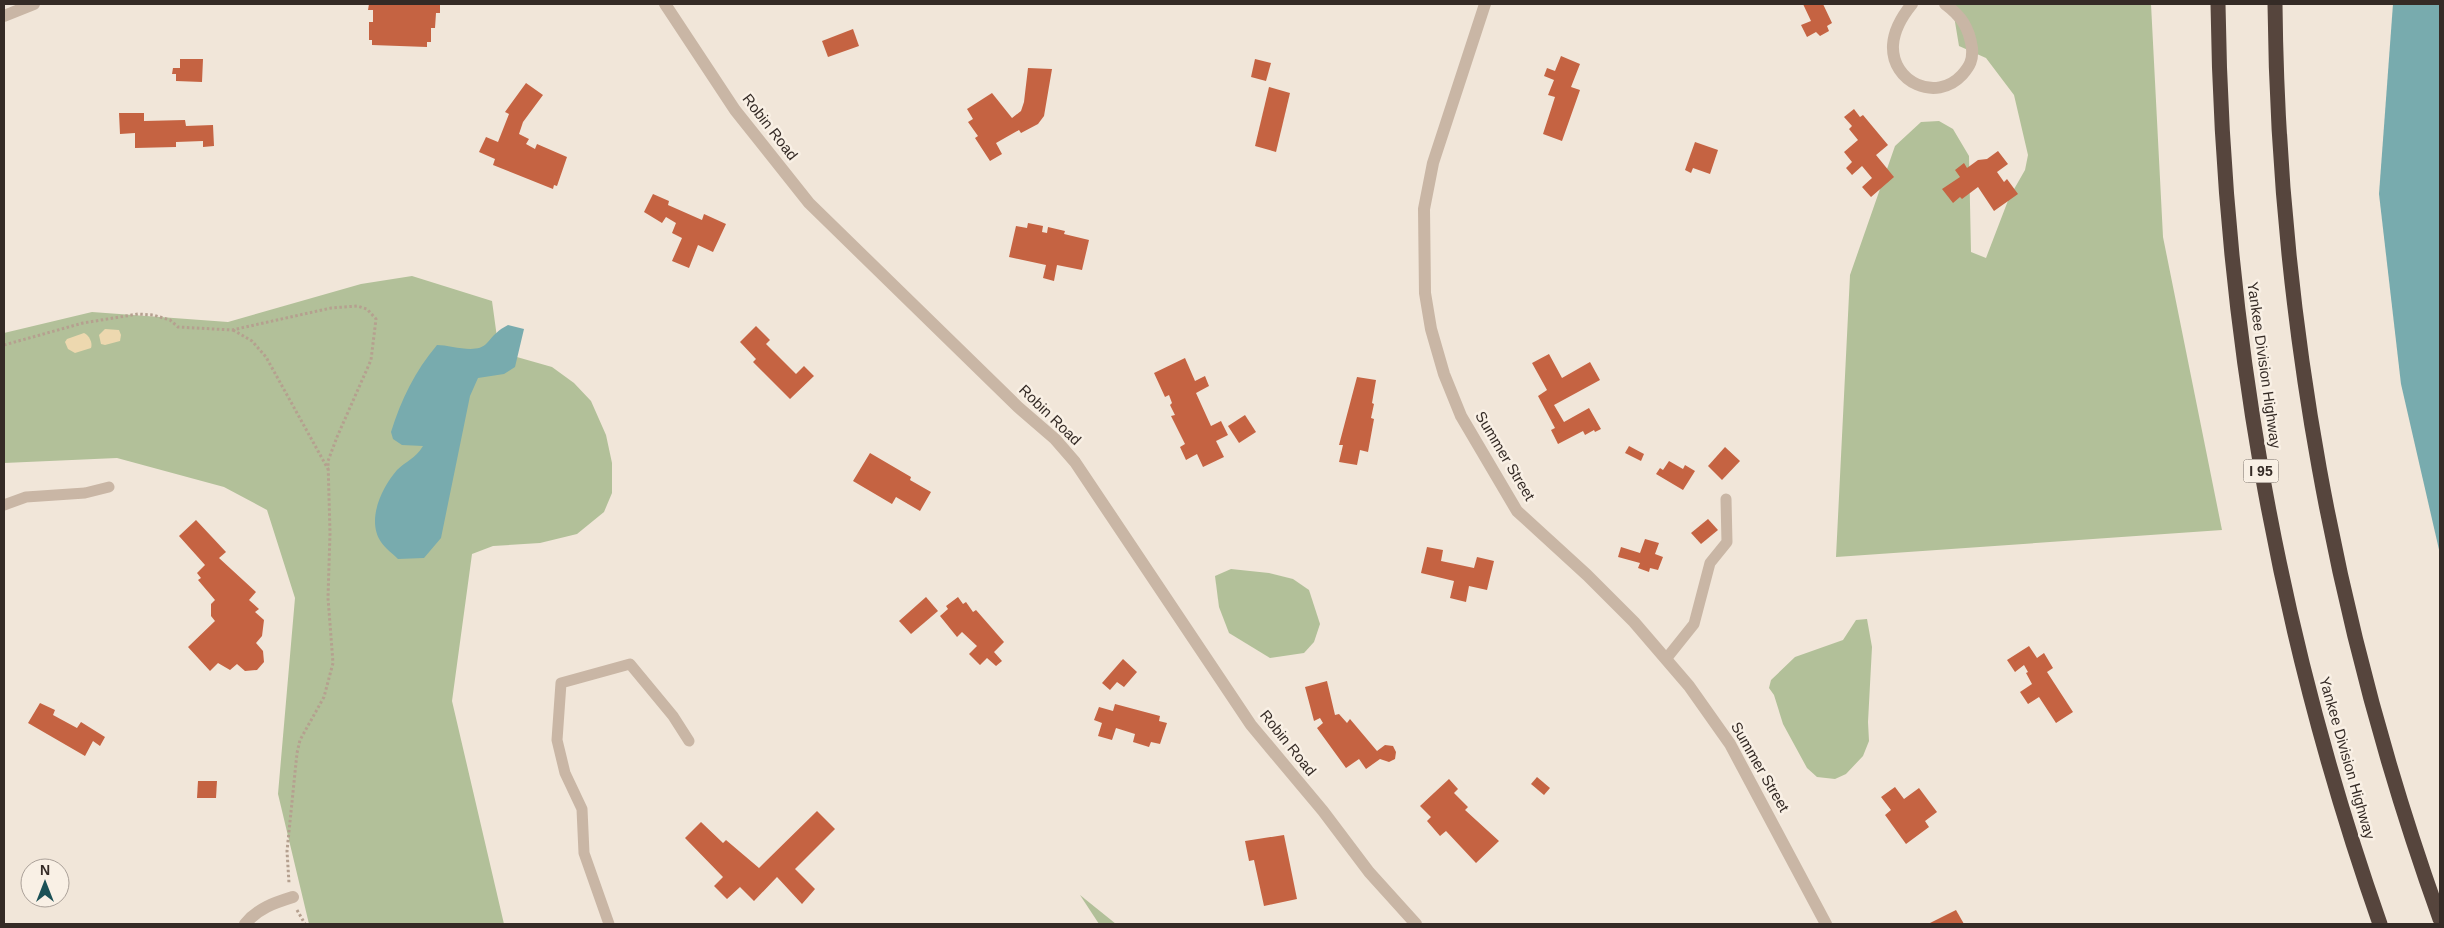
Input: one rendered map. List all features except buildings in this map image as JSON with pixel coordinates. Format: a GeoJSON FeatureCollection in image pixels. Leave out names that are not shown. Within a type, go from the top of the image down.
{"type":"FeatureCollection","features":[{"type":"Feature","properties":{"kind":"highway","name":"Yankee Division Highway"},"geometry":{"type":"LineString","coordinates":[[2218,4],[2223,152],[2235,281],[2264,494],[2287,605],[2320,734],[2380,924]]}},
{"type":"Feature","properties":{"kind":"highway"},"geometry":{"type":"LineString","coordinates":[[2275,4],[2278,103],[2289,244],[2302,358],[2318,463],[2340,567],[2376,719],[2407,821],[2440,919]]}},
{"type":"Feature","properties":{"kind":"street"},"geometry":{"type":"LineString","coordinates":[[4,16],[34,4]]}},
{"type":"Feature","properties":{"kind":"street","name":"Robin Road"},"geometry":{"type":"LineString","coordinates":[[665,4],[735,110],[810,203],[1018,407],[1055,439],[1075,462],[1251,725],[1323,811],[1368,872],[1416,924]]}},
{"type":"Feature","properties":{"kind":"street","name":"Summer Street"},"geometry":{"type":"LineString","coordinates":[[1485,4],[1433,163],[1424,209],[1425,293],[1431,329],[1444,374],[1461,416],[1517,511],[1587,575],[1634,622],[1689,686],[1730,744],[1824,923]]}},
{"type":"Feature","properties":{"kind":"street"},"geometry":{"type":"LineString","coordinates":[[1912,4],[1896,30],[1893,45],[1895,60],[1901,74],[1914,84],[1928,89],[1943,87],[1957,80],[1970,66],[1972,54],[1970,34],[1964,20],[1945,4]]}},
{"type":"Feature","properties":{"kind":"street"},"geometry":{"type":"LineString","coordinates":[[245,924],[254,913],[269,905],[293,897]]}},
{"type":"Feature","properties":{"kind":"lane"},"geometry":{"type":"LineString","coordinates":[[4,505],[26,497],[85,493],[109,487]]}},
{"type":"Feature","properties":{"kind":"lane"},"geometry":{"type":"LineString","coordinates":[[1666,659],[1694,624],[1710,563],[1727,542],[1726,499]]}},
{"type":"Feature","properties":{"kind":"lane"},"geometry":{"type":"LineString","coordinates":[[609,924],[584,853],[582,809],[565,773],[557,740],[561,683],[630,664],[673,716],[689,742]]}},
{"type":"Feature","properties":{"kind":"path"},"geometry":{"type":"LineString","coordinates":[[4,344],[83,323],[138,314],[153,315],[170,320],[178,327],[232,330],[331,308],[357,306],[373,313],[377,327],[371,360],[336,437],[328,461],[330,553],[328,598],[333,663],[324,697],[300,740],[287,850],[289,887],[305,924]]}},
{"type":"Feature","properties":{"kind":"path"},"geometry":{"type":"LineString","coordinates":[[232,330],[252,342],[266,357],[329,470]]}},
{"type":"Feature","properties":{"kind":"green space"},"geometry":{"type":"Polygon","coordinates":[[[1952,4],[2151,4],[2163,237],[2222,530],[1836,557],[1850,275],[1895,146],[1921,122],[1939,121],[1953,129],[1969,156],[1971,252],[1986,258],[2009,198],[2025,170],[2028,155],[2014,95],[1986,58],[1959,46],[1952,4]]]}},
{"type":"Feature","properties":{"kind":"green space"},"geometry":{"type":"Polygon","coordinates":[[[412,276],[492,301],[499,352],[552,367],[574,383],[591,401],[606,435],[612,463],[612,493],[604,512],[577,534],[540,543],[493,546],[472,554],[452,701],[504,924],[309,924],[278,794],[295,598],[267,510],[224,487],[117,458],[4,463],[4,333],[92,312],[228,322],[361,284],[412,276]]]}},
{"type":"Feature","properties":{"kind":"green space"},"geometry":{"type":"Polygon","coordinates":[[[1231,569],[1269,573],[1293,579],[1309,590],[1320,624],[1314,642],[1304,653],[1270,658],[1229,633],[1219,607],[1215,576],[1231,569]]]}},
{"type":"Feature","properties":{"kind":"green space"},"geometry":{"type":"Polygon","coordinates":[[[1867,619],[1872,647],[1868,722],[1869,741],[1863,756],[1846,774],[1835,779],[1817,777],[1807,768],[1783,724],[1774,695],[1769,688],[1771,680],[1795,657],[1843,640],[1856,620],[1867,619]]]}},
{"type":"Feature","properties":{"kind":"green space"},"geometry":{"type":"Polygon","coordinates":[[[1080,895],[1116,924],[1099,924],[1080,895]]]}},
{"type":"Feature","properties":{"kind":"sand"},"geometry":{"type":"Polygon","coordinates":[[[105,329],[119,330],[121,335],[120,341],[105,345],[101,344],[99,335],[105,329]]]}},
{"type":"Feature","properties":{"kind":"sand"},"geometry":{"type":"Polygon","coordinates":[[[84,333],[90,339],[91,348],[75,353],[68,349],[65,342],[67,339],[84,333]]]}},
{"type":"Feature","properties":{"kind":"water"},"geometry":{"type":"Polygon","coordinates":[[[2393,4],[2440,4],[2440,554],[2401,384],[2379,194],[2393,4]]]}},
{"type":"Feature","properties":{"kind":"water"},"geometry":{"type":"Polygon","coordinates":[[[508,325],[524,329],[515,367],[504,374],[478,378],[470,396],[441,538],[424,558],[398,559],[381,542],[375,524],[378,504],[386,485],[397,470],[414,457],[423,446],[402,445],[393,439],[391,432],[404,397],[415,376],[437,345],[470,349],[483,347],[494,335],[508,325]]]}}]}
